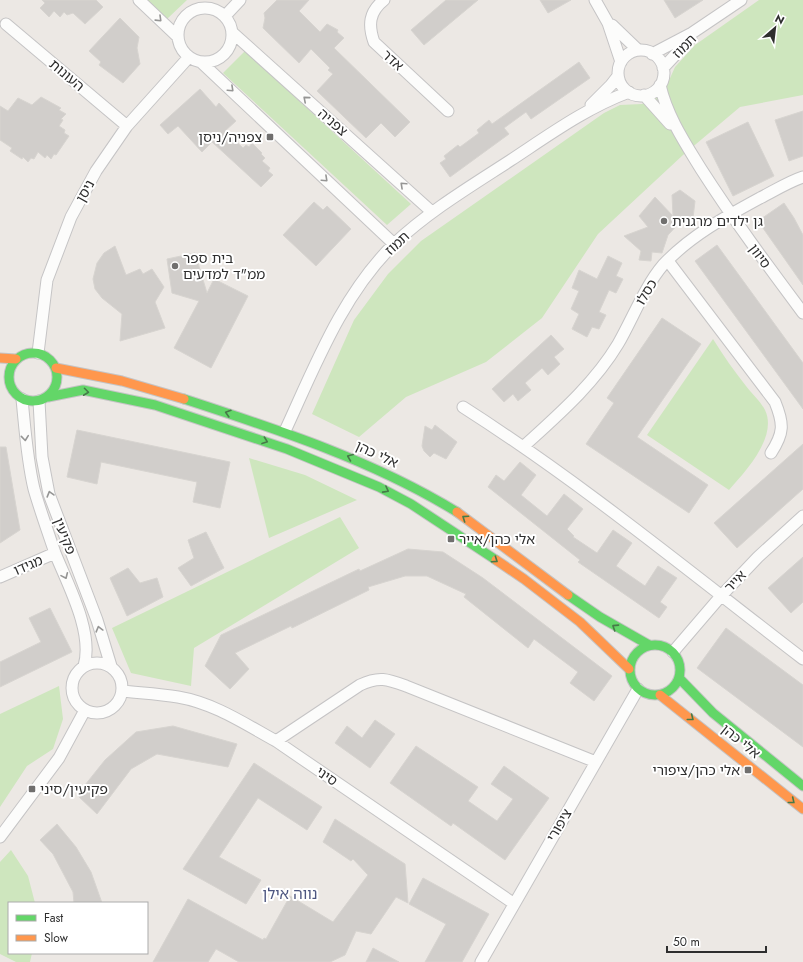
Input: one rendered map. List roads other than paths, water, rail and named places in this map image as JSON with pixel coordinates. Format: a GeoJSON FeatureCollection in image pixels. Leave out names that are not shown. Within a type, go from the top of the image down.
{"type":"FeatureCollection","features":[{"type":"Feature","properties":{"kind":"street"},"geometry":{"type":"LineString","coordinates":[[139,0],[178,37]]}},
{"type":"Feature","properties":{"kind":"street"},"geometry":{"type":"LineString","coordinates":[[198,0],[207,8]]}},
{"type":"Feature","properties":{"kind":"street"},"geometry":{"type":"LineString","coordinates":[[225,16],[240,0]]}},
{"type":"Feature","properties":{"kind":"street","name":"אדר"},"geometry":{"type":"LineString","coordinates":[[384,0],[372,13],[369,29],[374,42],[448,111]]}},
{"type":"Feature","properties":{"kind":"street"},"geometry":{"type":"LineString","coordinates":[[595,0],[615,39],[621,62],[618,76],[624,88],[629,92],[644,95],[650,94],[660,85],[663,74],[661,62],[652,54],[638,50],[622,37],[604,15]]}},
{"type":"Feature","properties":{"kind":"street","name":"תמוז"},"geometry":{"type":"LineString","coordinates":[[652,54],[706,24],[741,0]]}},
{"type":"Feature","properties":{"kind":"street"},"geometry":{"type":"LineString","coordinates":[[202,63],[216,61],[227,52],[231,46],[233,32],[232,26],[225,16],[216,10],[207,8],[198,9],[186,16],[179,28],[178,37],[182,48],[189,57],[202,63],[394,244]]}},
{"type":"Feature","properties":{"kind":"street","name":"העונות"},"geometry":{"type":"LineString","coordinates":[[6,24],[127,126]]}},
{"type":"Feature","properties":{"kind":"street","name":"תמוז"},"geometry":{"type":"LineString","coordinates":[[663,68],[706,24]]}},
{"type":"Feature","properties":{"kind":"street","name":"צפניה"},"geometry":{"type":"LineString","coordinates":[[233,32],[432,212]]}},
{"type":"Feature","properties":{"kind":"street"},"geometry":{"type":"LineString","coordinates":[[621,62],[628,54],[638,50]]}},
{"type":"Feature","properties":{"kind":"street","name":"ניסן"},"geometry":{"type":"LineString","coordinates":[[38,353],[47,280],[68,224],[96,171],[127,126],[189,57]]}},
{"type":"Feature","properties":{"kind":"street","name":"תמוז"},"geometry":{"type":"LineString","coordinates":[[578,116],[604,93],[618,76]]}},
{"type":"Feature","properties":{"kind":"street","name":"סיוון"},"geometry":{"type":"LineString","coordinates":[[660,85],[667,108],[681,136],[730,214],[803,313]]}},
{"type":"Feature","properties":{"kind":"street","name":"תמוז"},"geometry":{"type":"LineString","coordinates":[[285,431],[337,321],[364,280],[394,244],[432,212],[578,116],[629,92]]}},
{"type":"Feature","properties":{"kind":"street","name":"סיוון"},"geometry":{"type":"LineString","coordinates":[[644,95],[681,136]]}},
{"type":"Feature","properties":{"kind":"street","name":"כסלו"},"geometry":{"type":"LineString","coordinates":[[524,446],[569,405],[596,375],[618,344],[654,279],[668,261],[687,242],[730,214],[803,177]]}},
{"type":"Feature","properties":{"kind":"street"},"geometry":{"type":"LineString","coordinates":[[668,261],[775,402],[781,416],[782,432],[771,453]]}},
{"type":"Feature","properties":{"kind":"street"},"geometry":{"type":"LineString","coordinates":[[0,386],[12,390],[22,399],[44,399],[57,384],[58,376],[56,368],[46,356],[38,353],[23,355],[16,359],[11,366],[9,374],[12,390]]}},
{"type":"Feature","properties":{"kind":"street"},"geometry":{"type":"LineString","coordinates":[[0,358],[16,359]]}},
{"type":"Feature","properties":{"kind":"street","name":"אלי כהן"},"geometry":{"type":"LineString","coordinates":[[56,368],[130,382],[285,431],[359,460],[413,487],[460,514],[607,622],[649,645]]}},
{"type":"Feature","properties":{"kind":"street","name":"אלי כהן"},"geometry":{"type":"LineString","coordinates":[[44,399],[83,390],[155,405],[280,447],[379,487],[410,504],[524,579],[580,622],[629,669]]}},
{"type":"Feature","properties":{"kind":"street","name":"פקיעין"},"geometry":{"type":"LineString","coordinates":[[22,399],[26,442],[34,489],[55,553],[69,584],[85,629],[84,666]]}},
{"type":"Feature","properties":{"kind":"street","name":"פקיעין"},"geometry":{"type":"LineString","coordinates":[[44,399],[42,457],[49,494],[94,613],[110,666]]}},
{"type":"Feature","properties":{"kind":"street"},"geometry":{"type":"LineString","coordinates":[[463,407],[524,446],[658,545],[803,659]]}},
{"type":"Feature","properties":{"kind":"street","name":"אייר"},"geometry":{"type":"LineString","coordinates":[[673,652],[721,596],[758,557],[803,516]]}},
{"type":"Feature","properties":{"kind":"street","name":"מגידו"},"geometry":{"type":"LineString","coordinates":[[0,577],[55,553]]}},
{"type":"Feature","properties":{"kind":"street"},"geometry":{"type":"LineString","coordinates":[[649,645],[658,645],[673,652],[679,665],[679,678],[675,686],[660,695],[645,693],[638,689],[633,684],[629,669],[635,654],[642,648],[649,645]]}},
{"type":"Feature","properties":{"kind":"street"},"geometry":{"type":"LineString","coordinates":[[98,662],[110,666],[120,677],[122,691],[120,699],[109,710],[101,713],[85,710],[74,699],[72,684],[78,670],[84,666],[98,662]]}},
{"type":"Feature","properties":{"kind":"street","name":"אלי כהן"},"geometry":{"type":"LineString","coordinates":[[679,678],[713,713],[803,786]]}},
{"type":"Feature","properties":{"kind":"street"},"geometry":{"type":"LineString","coordinates":[[276,742],[360,685],[374,679],[381,679],[406,686],[596,762]]}},
{"type":"Feature","properties":{"kind":"street","name":"ציפורי"},"geometry":{"type":"LineString","coordinates":[[480,962],[638,689]]}},
{"type":"Feature","properties":{"kind":"street","name":"סיני"},"geometry":{"type":"LineString","coordinates":[[122,691],[179,697],[209,706],[238,719],[276,742],[513,903]]}},
{"type":"Feature","properties":{"kind":"street","name":"אלי כהן"},"geometry":{"type":"LineString","coordinates":[[660,695],[803,809]]}},
{"type":"Feature","properties":{"kind":"street"},"geometry":{"type":"LineString","coordinates":[[0,837],[59,758],[72,737],[85,710]]}},
{"type":"Feature","properties":{"kind":"place","name":"צפניה/ניסן"},"geometry":{"type":"Point","coordinates":[270,137]}},
{"type":"Feature","properties":{"kind":"place","name":"גן ילדים מרגנית"},"geometry":{"type":"Point","coordinates":[664,221]}},
{"type":"Feature","properties":{"kind":"place","name":"בית ספר ממ\"ד למדעים"},"geometry":{"type":"Point","coordinates":[175,266]}},
{"type":"Feature","properties":{"kind":"place","name":"אלי כהן/אייר"},"geometry":{"type":"Point","coordinates":[451,539]}},
{"type":"Feature","properties":{"kind":"place","name":"אלי כהן/ציפורי"},"geometry":{"type":"Point","coordinates":[748,770]}},
{"type":"Feature","properties":{"kind":"place","name":"פקיעין/סיני"},"geometry":{"type":"Point","coordinates":[32,789]}},
{"type":"Feature","properties":{"kind":"district","name":"נווה אילן"},"geometry":{"type":"Point","coordinates":[290,894]}}]}
